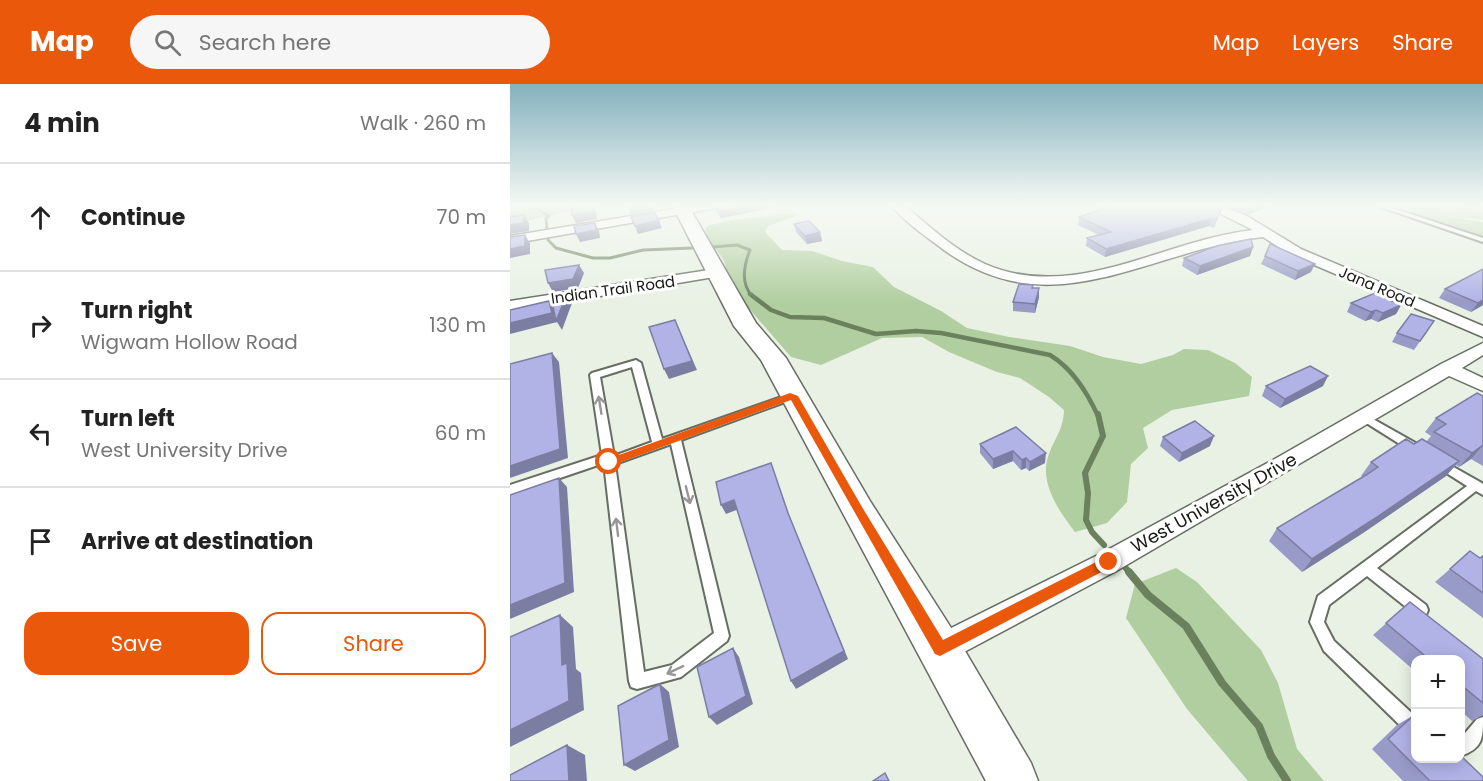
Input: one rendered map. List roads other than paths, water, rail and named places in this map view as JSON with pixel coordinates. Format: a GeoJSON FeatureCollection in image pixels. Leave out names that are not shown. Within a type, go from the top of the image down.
{"type":"FeatureCollection","features":[{"type":"Feature","properties":{"kind":"street"},"geometry":{"type":"LineString","coordinates":[[697,238],[746,326],[773,358],[1013,781]]}},
{"type":"Feature","properties":{"kind":"street"},"geometry":{"type":"LineString","coordinates":[[938,238],[979,266],[1002,274],[1040,281],[1100,277],[1210,242],[1237,238]]}},
{"type":"Feature","properties":{"kind":"street","name":"Jana Road"},"geometry":{"type":"LineString","coordinates":[[1273,238],[1303,255],[1483,332]]}},
{"type":"Feature","properties":{"kind":"street","name":"Indian Trail Road"},"geometry":{"type":"LineString","coordinates":[[510,306],[715,273]]}},
{"type":"Feature","properties":{"kind":"street","name":"West University Drive"},"geometry":{"type":"LineString","coordinates":[[940,649],[1109,562],[1483,348]]}},
{"type":"Feature","properties":{"kind":"street"},"geometry":{"type":"LineString","coordinates":[[1447,368],[1481,386]]}},
{"type":"Feature","properties":{"kind":"lane"},"geometry":{"type":"LineString","coordinates":[[658,444],[636,363],[595,375],[609,460],[638,681],[676,672],[722,636],[675,438]]}},
{"type":"Feature","properties":{"kind":"lane"},"geometry":{"type":"LineString","coordinates":[[510,490],[658,444],[793,396]]}},
{"type":"Feature","properties":{"kind":"lane"},"geometry":{"type":"LineString","coordinates":[[1364,417],[1479,488],[1323,601],[1317,622],[1329,646],[1411,724]]}},
{"type":"Feature","properties":{"kind":"lane"},"geometry":{"type":"LineString","coordinates":[[1367,568],[1430,617]]}},
{"type":"Feature","properties":{"kind":"lane"},"geometry":{"type":"LineString","coordinates":[[1465,746],[1483,725]]}},
{"type":"Feature","properties":{"kind":"waterway"},"geometry":{"type":"LineString","coordinates":[[548,238],[556,248],[593,258],[610,258],[643,250],[692,248]]}},
{"type":"Feature","properties":{"kind":"waterway"},"geometry":{"type":"LineString","coordinates":[[712,247],[737,245],[750,250],[744,274],[751,295]]}},
{"type":"Feature","properties":{"kind":"waterway"},"geometry":{"type":"LineString","coordinates":[[751,295],[771,310],[790,317],[824,318],[876,334],[916,331],[941,333],[1050,355],[1066,367],[1078,382],[1098,416]]}},
{"type":"Feature","properties":{"kind":"waterway"},"geometry":{"type":"LineString","coordinates":[[1098,414],[1103,436],[1085,473],[1088,493],[1086,520],[1092,532],[1104,545]]}},
{"type":"Feature","properties":{"kind":"waterway"},"geometry":{"type":"LineString","coordinates":[[1124,566],[1130,573]]}},
{"type":"Feature","properties":{"kind":"waterway"},"geometry":{"type":"LineString","coordinates":[[1129,572],[1148,595],[1186,626],[1222,683],[1259,726],[1271,756],[1287,781]]}}]}
